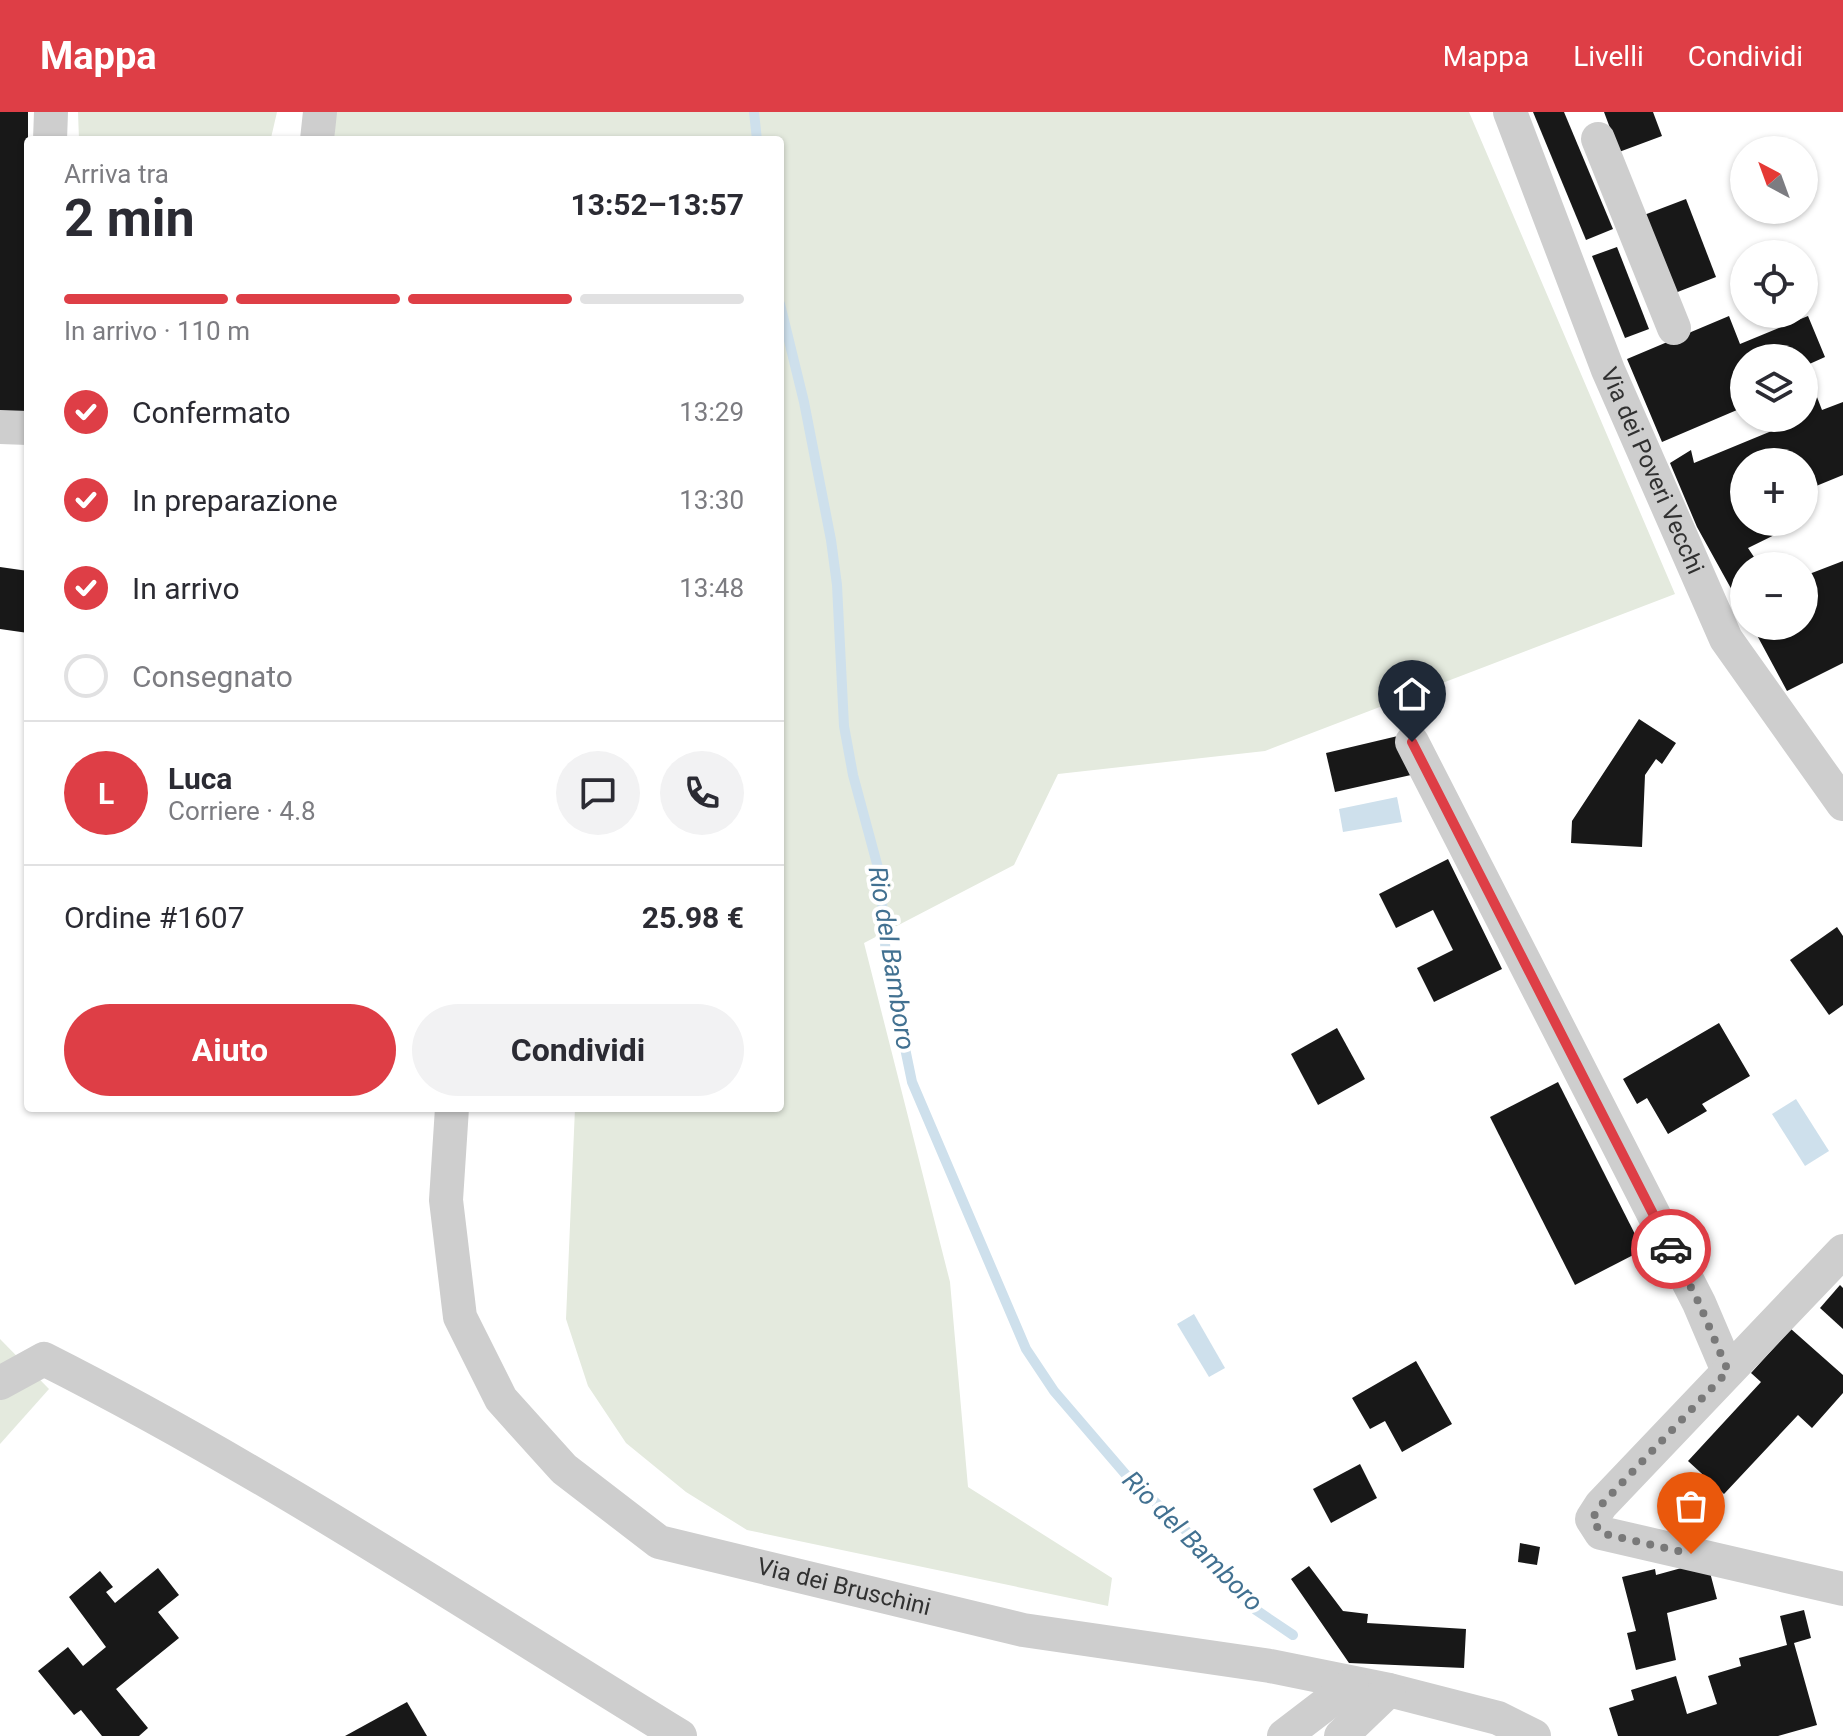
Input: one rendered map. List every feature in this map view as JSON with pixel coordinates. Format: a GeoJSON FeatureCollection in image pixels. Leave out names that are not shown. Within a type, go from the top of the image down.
{"type":"FeatureCollection","features":[{"type":"Feature","properties":{"kind":"street"},"geometry":{"type":"LineString","coordinates":[[50,136],[51,112]]}},
{"type":"Feature","properties":{"kind":"street"},"geometry":{"type":"LineString","coordinates":[[317,136],[320,112]]}},
{"type":"Feature","properties":{"kind":"street","name":"Via dei Poveri Vecchi"},"geometry":{"type":"LineString","coordinates":[[1510,112],[1608,370],[1726,639],[1843,804]]}},
{"type":"Feature","properties":{"kind":"street"},"geometry":{"type":"LineString","coordinates":[[1598,139],[1674,328]]}},
{"type":"Feature","properties":{"kind":"street"},"geometry":{"type":"LineString","coordinates":[[0,427],[24,428]]}},
{"type":"Feature","properties":{"kind":"street"},"geometry":{"type":"LineString","coordinates":[[1412,742],[1699,1303],[1728,1371]]}},
{"type":"Feature","properties":{"kind":"street","name":"Via dei Bruschini"},"geometry":{"type":"LineString","coordinates":[[452,1112],[446,1200],[460,1317],[501,1399],[564,1469],[659,1542],[1023,1630],[1270,1666],[1389,1690],[1498,1718],[1534,1736]]}},
{"type":"Feature","properties":{"kind":"street"},"geometry":{"type":"LineString","coordinates":[[1843,1251],[1601,1505],[1592,1519],[1601,1533],[1843,1589]]}},
{"type":"Feature","properties":{"kind":"street"},"geometry":{"type":"LineString","coordinates":[[0,1383],[44,1359],[144,1410],[422,1574],[680,1736]]}},
{"type":"Feature","properties":{"kind":"street"},"geometry":{"type":"LineString","coordinates":[[1284,1736],[1352,1684]]}},
{"type":"Feature","properties":{"kind":"street"},"geometry":{"type":"LineString","coordinates":[[1341,1736],[1389,1690]]}},
{"type":"Feature","properties":{"kind":"shaded area"},"geometry":{"type":"Polygon","coordinates":[[[78,112],[277,112],[271,136],[79,136],[78,112]]]}},
{"type":"Feature","properties":{"kind":"shaded area"},"geometry":{"type":"Polygon","coordinates":[[[335,112],[1469,112],[1675,594],[1265,751],[1058,774],[1014,865],[864,943],[950,1282],[968,1487],[1112,1578],[1108,1606],[747,1530],[686,1492],[626,1443],[588,1386],[566,1319],[575,1112],[784,1112],[784,136],[334,136],[335,112]]]}},
{"type":"Feature","properties":{"kind":"shaded area"},"geometry":{"type":"Polygon","coordinates":[[[0,1339],[49,1389],[0,1444],[0,1339]]]}},
{"type":"Feature","properties":{"kind":"water"},"geometry":{"type":"Polygon","coordinates":[[[1397,797],[1402,822],[1343,832],[1339,809],[1397,797]]]}},
{"type":"Feature","properties":{"kind":"water"},"geometry":{"type":"Polygon","coordinates":[[[1796,1099],[1829,1151],[1805,1166],[1772,1114],[1796,1099]]]}},
{"type":"Feature","properties":{"kind":"water"},"geometry":{"type":"Polygon","coordinates":[[[1194,1314],[1225,1368],[1209,1377],[1177,1324],[1194,1314]]]}},
{"type":"Feature","properties":{"kind":"building"},"geometry":{"type":"Polygon","coordinates":[[[0,112],[28,112],[28,136],[24,136],[24,414],[0,414],[0,112]]]}},
{"type":"Feature","properties":{"kind":"building"},"geometry":{"type":"Polygon","coordinates":[[[1533,112],[1564,112],[1613,229],[1586,240],[1533,112]]]}},
{"type":"Feature","properties":{"kind":"building"},"geometry":{"type":"Polygon","coordinates":[[[1604,112],[1653,112],[1662,136],[1619,152],[1604,112]]]}},
{"type":"Feature","properties":{"kind":"building"},"geometry":{"type":"Polygon","coordinates":[[[1686,199],[1716,277],[1675,293],[1644,215],[1686,199]]]}},
{"type":"Feature","properties":{"kind":"building"},"geometry":{"type":"Polygon","coordinates":[[[1617,247],[1649,329],[1625,338],[1592,256],[1617,247]]]}},
{"type":"Feature","properties":{"kind":"building"},"geometry":{"type":"Polygon","coordinates":[[[1729,316],[1730,328],[1734,328],[1740,344],[1730,344],[1730,413],[1662,442],[1627,359],[1729,316]]]}},
{"type":"Feature","properties":{"kind":"building"},"geometry":{"type":"Polygon","coordinates":[[[1779,328],[1813,328],[1825,357],[1818,360],[1818,344],[1740,344],[1779,328]]]}},
{"type":"Feature","properties":{"kind":"building"},"geometry":{"type":"Polygon","coordinates":[[[1818,400],[1822,410],[1843,402],[1843,475],[1818,485],[1818,448],[1730,448],[1769,432],[1818,432],[1818,400]]]}},
{"type":"Feature","properties":{"kind":"building"},"geometry":{"type":"Polygon","coordinates":[[[1730,448],[1730,536],[1772,536],[1748,548],[1751,552],[1730,552],[1730,587],[1697,527],[1670,463],[1691,450],[1694,463],[1730,448]]]}},
{"type":"Feature","properties":{"kind":"building"},"geometry":{"type":"Polygon","coordinates":[[[1843,561],[1843,663],[1787,691],[1760,640],[1818,640],[1818,571],[1843,561]]]}},
{"type":"Feature","properties":{"kind":"building"},"geometry":{"type":"Polygon","coordinates":[[[0,567],[24,570],[24,632],[0,629],[0,567]]]}},
{"type":"Feature","properties":{"kind":"building"},"geometry":{"type":"Polygon","coordinates":[[[1639,719],[1676,743],[1662,764],[1656,759],[1645,775],[1642,847],[1571,843],[1572,821],[1639,719]]]}},
{"type":"Feature","properties":{"kind":"building"},"geometry":{"type":"Polygon","coordinates":[[[1402,735],[1411,775],[1335,792],[1326,753],[1402,735]]]}},
{"type":"Feature","properties":{"kind":"building"},"geometry":{"type":"Polygon","coordinates":[[[1448,859],[1502,969],[1434,1002],[1417,968],[1453,950],[1433,910],[1396,928],[1379,894],[1448,859]]]}},
{"type":"Feature","properties":{"kind":"building"},"geometry":{"type":"Polygon","coordinates":[[[1837,927],[1843,936],[1843,1005],[1829,1015],[1790,960],[1837,927]]]}},
{"type":"Feature","properties":{"kind":"building"},"geometry":{"type":"Polygon","coordinates":[[[1719,1023],[1750,1076],[1702,1104],[1707,1111],[1668,1134],[1647,1098],[1637,1104],[1623,1079],[1719,1023]]]}},
{"type":"Feature","properties":{"kind":"building"},"geometry":{"type":"Polygon","coordinates":[[[1337,1028],[1365,1079],[1318,1105],[1291,1054],[1337,1028]]]}},
{"type":"Feature","properties":{"kind":"building"},"geometry":{"type":"Polygon","coordinates":[[[1558,1082],[1643,1250],[1575,1285],[1490,1117],[1558,1082]]]}},
{"type":"Feature","properties":{"kind":"building"},"geometry":{"type":"Polygon","coordinates":[[[1840,1285],[1843,1288],[1843,1329],[1820,1308],[1840,1285]]]}},
{"type":"Feature","properties":{"kind":"building"},"geometry":{"type":"Polygon","coordinates":[[[1791,1329],[1843,1375],[1843,1393],[1812,1428],[1798,1415],[1724,1494],[1688,1461],[1761,1382],[1751,1373],[1791,1329]]]}},
{"type":"Feature","properties":{"kind":"building"},"geometry":{"type":"Polygon","coordinates":[[[1416,1361],[1452,1424],[1402,1452],[1385,1421],[1370,1429],[1352,1398],[1416,1361]]]}},
{"type":"Feature","properties":{"kind":"building"},"geometry":{"type":"Polygon","coordinates":[[[1360,1464],[1377,1498],[1331,1523],[1313,1489],[1360,1464]]]}},
{"type":"Feature","properties":{"kind":"building"},"geometry":{"type":"Polygon","coordinates":[[[1520,1543],[1540,1547],[1537,1565],[1518,1562],[1520,1543]]]}},
{"type":"Feature","properties":{"kind":"building"},"geometry":{"type":"Polygon","coordinates":[[[1707,1561],[1717,1599],[1667,1613],[1676,1660],[1636,1670],[1627,1633],[1636,1631],[1622,1577],[1655,1569],[1656,1575],[1707,1561]]]}},
{"type":"Feature","properties":{"kind":"building"},"geometry":{"type":"Polygon","coordinates":[[[1309,1566],[1343,1611],[1368,1614],[1367,1623],[1466,1629],[1464,1668],[1349,1663],[1291,1579],[1309,1566]]]}},
{"type":"Feature","properties":{"kind":"building"},"geometry":{"type":"Polygon","coordinates":[[[158,1568],[179,1595],[158,1612],[179,1638],[116,1689],[148,1728],[139,1736],[102,1736],[81,1710],[74,1715],[38,1671],[68,1647],[83,1666],[106,1647],[69,1597],[100,1571],[113,1587],[106,1592],[115,1603],[158,1568]]]}},
{"type":"Feature","properties":{"kind":"building"},"geometry":{"type":"Polygon","coordinates":[[[1804,1610],[1811,1638],[1794,1643],[1817,1725],[1778,1736],[1618,1736],[1609,1708],[1634,1700],[1631,1690],[1676,1676],[1687,1714],[1717,1704],[1708,1676],[1741,1666],[1739,1658],[1787,1645],[1780,1616],[1804,1610]]]}},
{"type":"Feature","properties":{"kind":"building"},"geometry":{"type":"Polygon","coordinates":[[[407,1702],[427,1736],[345,1736],[407,1702]]]}},
{"type":"Feature","properties":{"kind":"waterway","name":"Rio del Bamboro"},"geometry":{"type":"LineString","coordinates":[[754,112],[757,136]]}},
{"type":"Feature","properties":{"kind":"waterway","name":"Rio del Bamboro"},"geometry":{"type":"LineString","coordinates":[[784,320],[804,402],[831,540],[837,585],[844,726],[853,775],[880,875],[886,956],[912,1082],[1026,1349],[1054,1391],[1127,1476],[1197,1541],[1240,1595],[1293,1635]]}},
{"type":"Feature","properties":{"kind":"way so far"},"geometry":{"type":"LineString","coordinates":[[1671,1249],[1699,1303],[1728,1371],[1601,1505],[1592,1519],[1601,1533],[1691,1554]]}},
{"type":"Feature","properties":{"kind":"route"},"geometry":{"type":"LineString","coordinates":[[1412,742],[1671,1249]]}}]}
